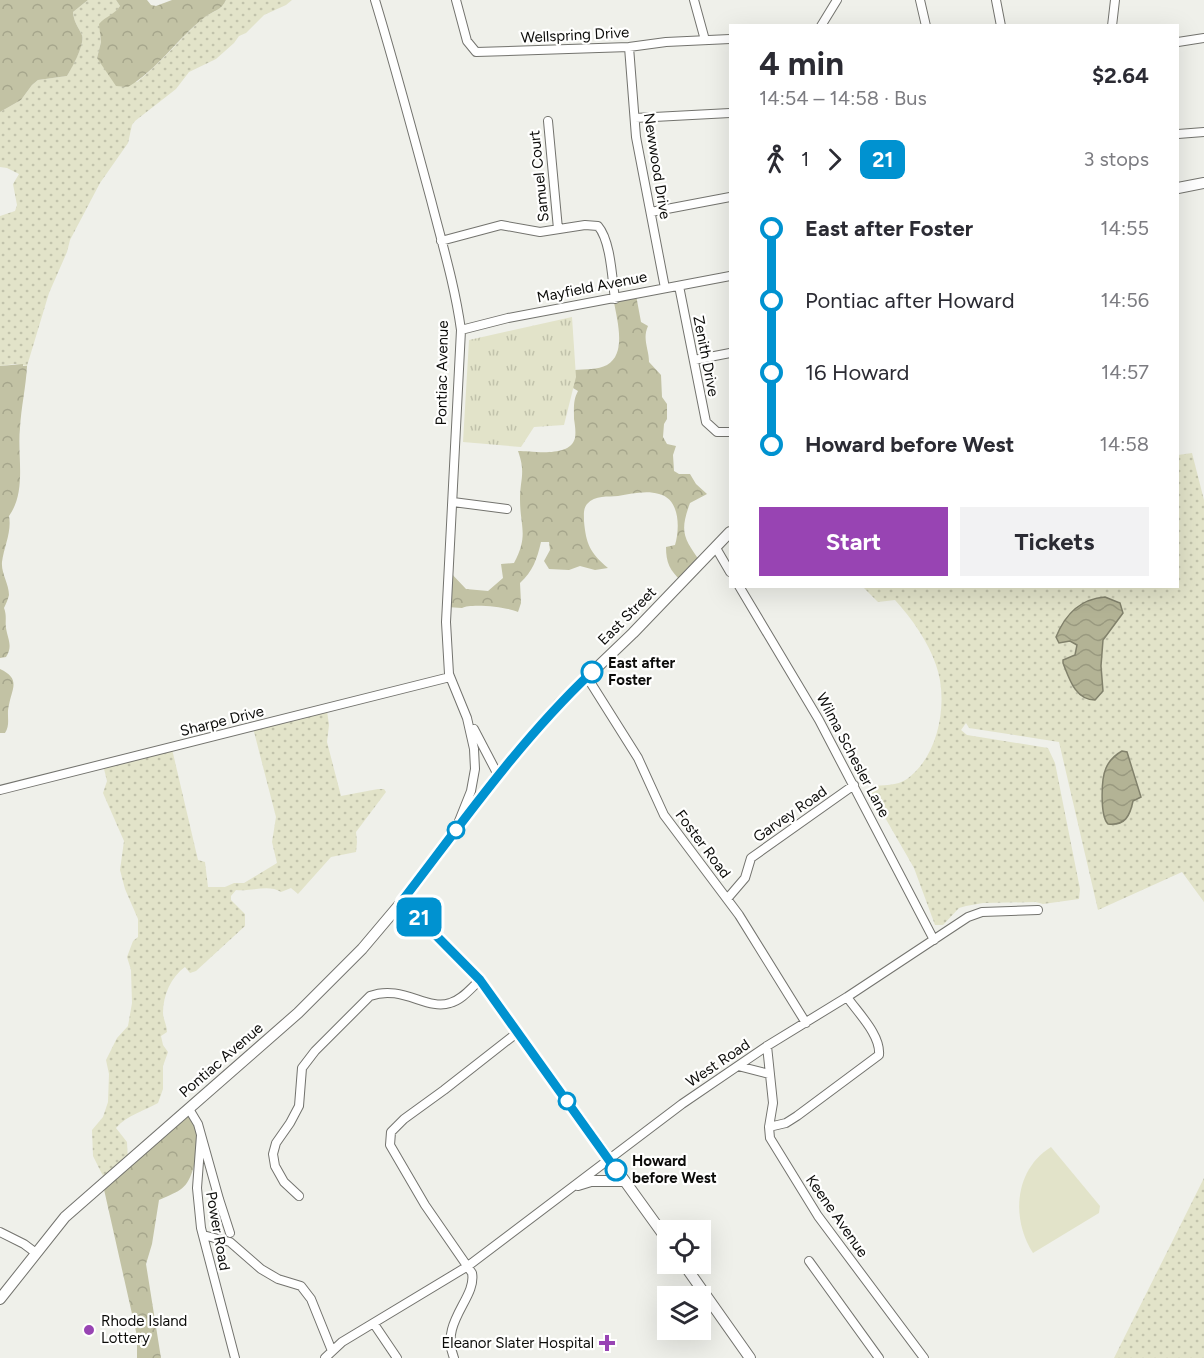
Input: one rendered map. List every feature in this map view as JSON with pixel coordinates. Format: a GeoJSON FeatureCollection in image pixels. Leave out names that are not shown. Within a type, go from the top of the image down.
{"type":"FeatureCollection","features":[{"type":"Feature","properties":{"kind":"main road"},"geometry":{"type":"LineString","coordinates":[[1179,188],[1204,183]]}},
{"type":"Feature","properties":{"kind":"main road","name":"East Street"},"geometry":{"type":"LineString","coordinates":[[498,775],[560,703],[729,533]]}},
{"type":"Feature","properties":{"kind":"main road","name":"Pontiac Avenue"},"geometry":{"type":"LineString","coordinates":[[0,1299],[65,1217],[323,989],[362,949],[402,901],[498,775]]}},
{"type":"Feature","properties":{"kind":"main road"},"geometry":{"type":"LineString","coordinates":[[402,901],[480,980],[657,1226]]}},
{"type":"Feature","properties":{"kind":"main road"},"geometry":{"type":"LineString","coordinates":[[578,1185],[591,1181],[624,1181]]}},
{"type":"Feature","properties":{"kind":"main road"},"geometry":{"type":"LineString","coordinates":[[691,1274],[750,1358]]}},
{"type":"Feature","properties":{"kind":"street","name":"Pontiac Avenue"},"geometry":{"type":"LineString","coordinates":[[375,0],[411,121],[461,330],[446,622],[450,676],[467,718],[498,775]]}},
{"type":"Feature","properties":{"kind":"street","name":"Wellspring Drive"},"geometry":{"type":"LineString","coordinates":[[456,0],[467,41],[476,52],[629,47],[729,39]]}},
{"type":"Feature","properties":{"kind":"street"},"geometry":{"type":"LineString","coordinates":[[694,0],[705,40]]}},
{"type":"Feature","properties":{"kind":"street"},"geometry":{"type":"LineString","coordinates":[[822,24],[837,0]]}},
{"type":"Feature","properties":{"kind":"street"},"geometry":{"type":"LineString","coordinates":[[920,0],[926,24]]}},
{"type":"Feature","properties":{"kind":"street"},"geometry":{"type":"LineString","coordinates":[[996,0],[1001,24]]}},
{"type":"Feature","properties":{"kind":"street"},"geometry":{"type":"LineString","coordinates":[[1113,24],[1115,0]]}},
{"type":"Feature","properties":{"kind":"street"},"geometry":{"type":"LineString","coordinates":[[1179,42],[1204,38]]}},
{"type":"Feature","properties":{"kind":"street","name":"Newwood Drive"},"geometry":{"type":"LineString","coordinates":[[629,47],[636,136],[665,288]]}},
{"type":"Feature","properties":{"kind":"street"},"geometry":{"type":"LineString","coordinates":[[635,118],[729,113]]}},
{"type":"Feature","properties":{"kind":"street","name":"Samuel Court"},"geometry":{"type":"LineString","coordinates":[[548,121],[558,229]]}},
{"type":"Feature","properties":{"kind":"street"},"geometry":{"type":"LineString","coordinates":[[1179,134],[1204,132]]}},
{"type":"Feature","properties":{"kind":"street"},"geometry":{"type":"LineString","coordinates":[[651,212],[729,197]]}},
{"type":"Feature","properties":{"kind":"street"},"geometry":{"type":"LineString","coordinates":[[441,241],[501,225],[540,232],[585,225],[598,226],[602,231],[608,253],[615,299]]}},
{"type":"Feature","properties":{"kind":"street","name":"Mayfield Avenue"},"geometry":{"type":"LineString","coordinates":[[461,330],[508,318],[729,276]]}},
{"type":"Feature","properties":{"kind":"street","name":"Zenith Drive"},"geometry":{"type":"LineString","coordinates":[[679,286],[706,422],[713,429],[729,432]]}},
{"type":"Feature","properties":{"kind":"street"},"geometry":{"type":"LineString","coordinates":[[694,360],[729,353]]}},
{"type":"Feature","properties":{"kind":"street"},"geometry":{"type":"LineString","coordinates":[[453,502],[507,509]]}},
{"type":"Feature","properties":{"kind":"street"},"geometry":{"type":"LineString","coordinates":[[716,548],[729,570]]}},
{"type":"Feature","properties":{"kind":"street","name":"Wilma Schesler Lane"},"geometry":{"type":"LineString","coordinates":[[740,588],[804,693],[934,940]]}},
{"type":"Feature","properties":{"kind":"street","name":"Sharpe Drive"},"geometry":{"type":"LineString","coordinates":[[0,790],[450,676]]}},
{"type":"Feature","properties":{"kind":"street","name":"Foster Road"},"geometry":{"type":"LineString","coordinates":[[587,677],[638,758],[664,815],[740,915],[806,1023]]}},
{"type":"Feature","properties":{"kind":"street","name":"Pontiac Avenue"},"geometry":{"type":"LineString","coordinates":[[453,835],[466,806],[475,770],[474,749],[467,718]]}},
{"type":"Feature","properties":{"kind":"street","name":"Garvey Road"},"geometry":{"type":"LineString","coordinates":[[727,899],[745,878],[751,858],[854,785]]}},
{"type":"Feature","properties":{"kind":"street","name":"West Road"},"geometry":{"type":"LineString","coordinates":[[374,1324],[468,1266],[578,1185],[608,1158],[767,1046],[975,914],[1038,910]]}},
{"type":"Feature","properties":{"kind":"street"},"geometry":{"type":"LineString","coordinates":[[299,1196],[284,1182],[275,1166],[273,1154],[276,1143],[299,1106],[302,1068],[315,1051],[370,996],[378,993],[402,994],[430,1003],[448,1004],[458,1000],[480,980]]}},
{"type":"Feature","properties":{"kind":"street"},"geometry":{"type":"LineString","coordinates":[[769,1127],[786,1124],[879,1055],[880,1048],[876,1039],[847,997]]}},
{"type":"Feature","properties":{"kind":"street"},"geometry":{"type":"LineString","coordinates":[[454,1358],[450,1348],[453,1324],[473,1279],[468,1266],[425,1205],[390,1145],[391,1132],[404,1119],[518,1032]]}},
{"type":"Feature","properties":{"kind":"street","name":"Keene Avenue"},"geometry":{"type":"LineString","coordinates":[[767,1046],[773,1103],[769,1127],[770,1138],[776,1150],[818,1216],[924,1358]]}},
{"type":"Feature","properties":{"kind":"street"},"geometry":{"type":"LineString","coordinates":[[738,1066],[769,1074]]}},
{"type":"Feature","properties":{"kind":"street","name":"Power Road"},"geometry":{"type":"LineString","coordinates":[[189,1108],[201,1134],[197,1188],[203,1235],[235,1358]]}},
{"type":"Feature","properties":{"kind":"street"},"geometry":{"type":"LineString","coordinates":[[201,1134],[230,1233]]}},
{"type":"Feature","properties":{"kind":"street"},"geometry":{"type":"LineString","coordinates":[[0,1232],[36,1253]]}},
{"type":"Feature","properties":{"kind":"street"},"geometry":{"type":"LineString","coordinates":[[203,1235],[230,1242],[278,1279],[302,1286],[311,1299],[332,1351]]}},
{"type":"Feature","properties":{"kind":"street"},"geometry":{"type":"LineString","coordinates":[[809,1261],[879,1358]]}},
{"type":"Feature","properties":{"kind":"street"},"geometry":{"type":"LineString","coordinates":[[324,1358],[342,1342],[374,1324],[397,1358]]}},
{"type":"Feature","properties":{"kind":"green space"},"geometry":{"type":"Polygon","coordinates":[[[0,0],[88,0],[73,12],[82,35],[82,44],[67,76],[38,80],[21,100],[0,112],[0,0]]]}},
{"type":"Feature","properties":{"kind":"green space"},"geometry":{"type":"Polygon","coordinates":[[[88,0],[116,0],[120,6],[110,16],[100,32],[101,42],[97,58],[104,66],[137,82],[201,20],[218,9],[226,0],[292,0],[264,15],[216,59],[189,72],[176,89],[135,121],[128,143],[100,183],[70,240],[49,293],[27,366],[15,364],[0,366],[0,216],[15,211],[17,205],[13,184],[19,174],[0,167],[0,112],[21,100],[38,80],[67,76],[82,44],[82,35],[73,12],[88,0]]]}},
{"type":"Feature","properties":{"kind":"green space"},"geometry":{"type":"Polygon","coordinates":[[[116,0],[147,0],[151,5],[156,6],[172,0],[226,0],[220,8],[195,26],[149,72],[128,87],[116,86],[97,58],[101,42],[99,24],[120,6],[116,0]]]}},
{"type":"Feature","properties":{"kind":"green space"},"geometry":{"type":"Polygon","coordinates":[[[636,295],[641,322],[648,326],[646,340],[649,362],[661,375],[662,397],[667,404],[667,419],[664,424],[663,437],[667,444],[676,446],[673,455],[674,471],[679,474],[690,474],[696,484],[707,494],[690,503],[684,529],[687,541],[701,563],[681,581],[669,566],[666,547],[675,545],[678,523],[675,508],[666,497],[644,492],[602,497],[587,504],[584,510],[584,521],[590,547],[597,558],[608,568],[595,570],[580,566],[569,570],[549,569],[544,561],[550,550],[549,542],[541,542],[534,564],[520,583],[521,603],[518,612],[490,606],[447,607],[449,571],[466,589],[488,591],[503,578],[501,564],[514,563],[519,553],[523,531],[520,499],[522,471],[518,451],[559,451],[572,444],[575,438],[574,404],[578,391],[573,388],[574,370],[600,368],[613,360],[619,345],[614,302],[636,295]]]}},
{"type":"Feature","properties":{"kind":"green space"},"geometry":{"type":"Polygon","coordinates":[[[572,317],[576,377],[564,425],[534,427],[521,447],[463,442],[469,340],[572,317]]]}},
{"type":"Feature","properties":{"kind":"green space"},"geometry":{"type":"Polygon","coordinates":[[[23,364],[27,366],[19,439],[20,485],[15,506],[9,516],[9,533],[2,562],[9,591],[4,608],[10,646],[6,657],[0,658],[0,366],[23,364]]]}},
{"type":"Feature","properties":{"kind":"green space"},"geometry":{"type":"Polygon","coordinates":[[[1192,453],[1204,500],[1204,902],[1182,872],[1098,910],[1059,742],[969,728],[966,723],[961,730],[967,735],[1048,748],[1055,763],[1080,889],[1079,899],[1043,904],[1036,902],[983,903],[966,906],[959,908],[943,925],[935,925],[914,868],[872,795],[871,786],[890,785],[907,779],[927,757],[934,742],[941,711],[940,679],[929,647],[901,607],[895,600],[878,602],[864,588],[1179,588],[1179,455],[1192,453]]]}},
{"type":"Feature","properties":{"kind":"green space"},"geometry":{"type":"Polygon","coordinates":[[[0,669],[11,676],[14,684],[5,733],[0,733],[0,669]]]}},
{"type":"Feature","properties":{"kind":"green space"},"geometry":{"type":"Polygon","coordinates":[[[327,711],[329,725],[327,742],[341,796],[378,789],[384,789],[386,792],[356,832],[356,852],[331,857],[298,894],[291,888],[281,892],[265,888],[236,890],[231,896],[231,900],[245,914],[245,926],[196,971],[190,973],[185,967],[172,981],[163,1006],[167,1032],[161,1036],[168,1052],[163,1066],[163,1089],[158,1103],[130,1116],[116,1128],[127,1142],[128,1162],[105,1180],[93,1156],[92,1130],[103,1117],[108,1102],[109,1074],[106,1060],[117,1038],[128,1026],[132,1003],[131,970],[127,957],[133,941],[138,937],[138,919],[125,889],[120,870],[124,841],[103,793],[107,781],[103,765],[172,749],[198,860],[205,862],[208,887],[225,887],[234,883],[244,883],[277,863],[272,842],[276,817],[253,728],[327,711]]]}},
{"type":"Feature","properties":{"kind":"green space"},"geometry":{"type":"Polygon","coordinates":[[[189,1110],[209,1161],[194,1166],[186,1185],[159,1200],[152,1244],[146,1264],[161,1358],[137,1358],[137,1336],[103,1185],[189,1110]]]}},
{"type":"Feature","properties":{"kind":"green space"},"geometry":{"type":"Polygon","coordinates":[[[1051,1147],[1100,1206],[1099,1213],[1033,1253],[1021,1225],[1020,1196],[1029,1168],[1051,1147]]]}},
{"type":"Feature","properties":{"kind":"green space"},"geometry":{"type":"Polygon","coordinates":[[[1204,1178],[1204,1358],[1114,1358],[1204,1178]]]}},
{"type":"Feature","properties":{"kind":"water"},"geometry":{"type":"Polygon","coordinates":[[[1105,597],[1120,603],[1123,613],[1103,640],[1101,666],[1103,691],[1095,700],[1088,699],[1078,692],[1070,681],[1063,663],[1063,660],[1075,655],[1077,645],[1070,641],[1059,643],[1056,637],[1069,615],[1080,605],[1105,597]]]}},
{"type":"Feature","properties":{"kind":"water"},"geometry":{"type":"Polygon","coordinates":[[[1122,751],[1127,752],[1141,797],[1133,801],[1123,822],[1108,824],[1105,820],[1103,806],[1104,773],[1107,765],[1122,751]]]}},
{"type":"Feature","properties":{"kind":"bus line","name":"21"},"geometry":{"type":"LineString","coordinates":[[592,672],[560,703],[498,775],[402,901],[475,973],[616,1170]]}},
{"type":"Feature","properties":{"kind":"place","name":"East after Foster"},"geometry":{"type":"Point","coordinates":[592,672]}},
{"type":"Feature","properties":{"kind":"place","name":"Howard before West"},"geometry":{"type":"Point","coordinates":[616,1170]}},
{"type":"Feature","properties":{"kind":"place","name":"Rhode Island Lottery"},"geometry":{"type":"Point","coordinates":[89,1330]}},
{"type":"Feature","properties":{"kind":"place","name":"Eleanor Slater Hospital"},"geometry":{"type":"Point","coordinates":[607,1343]}}]}
